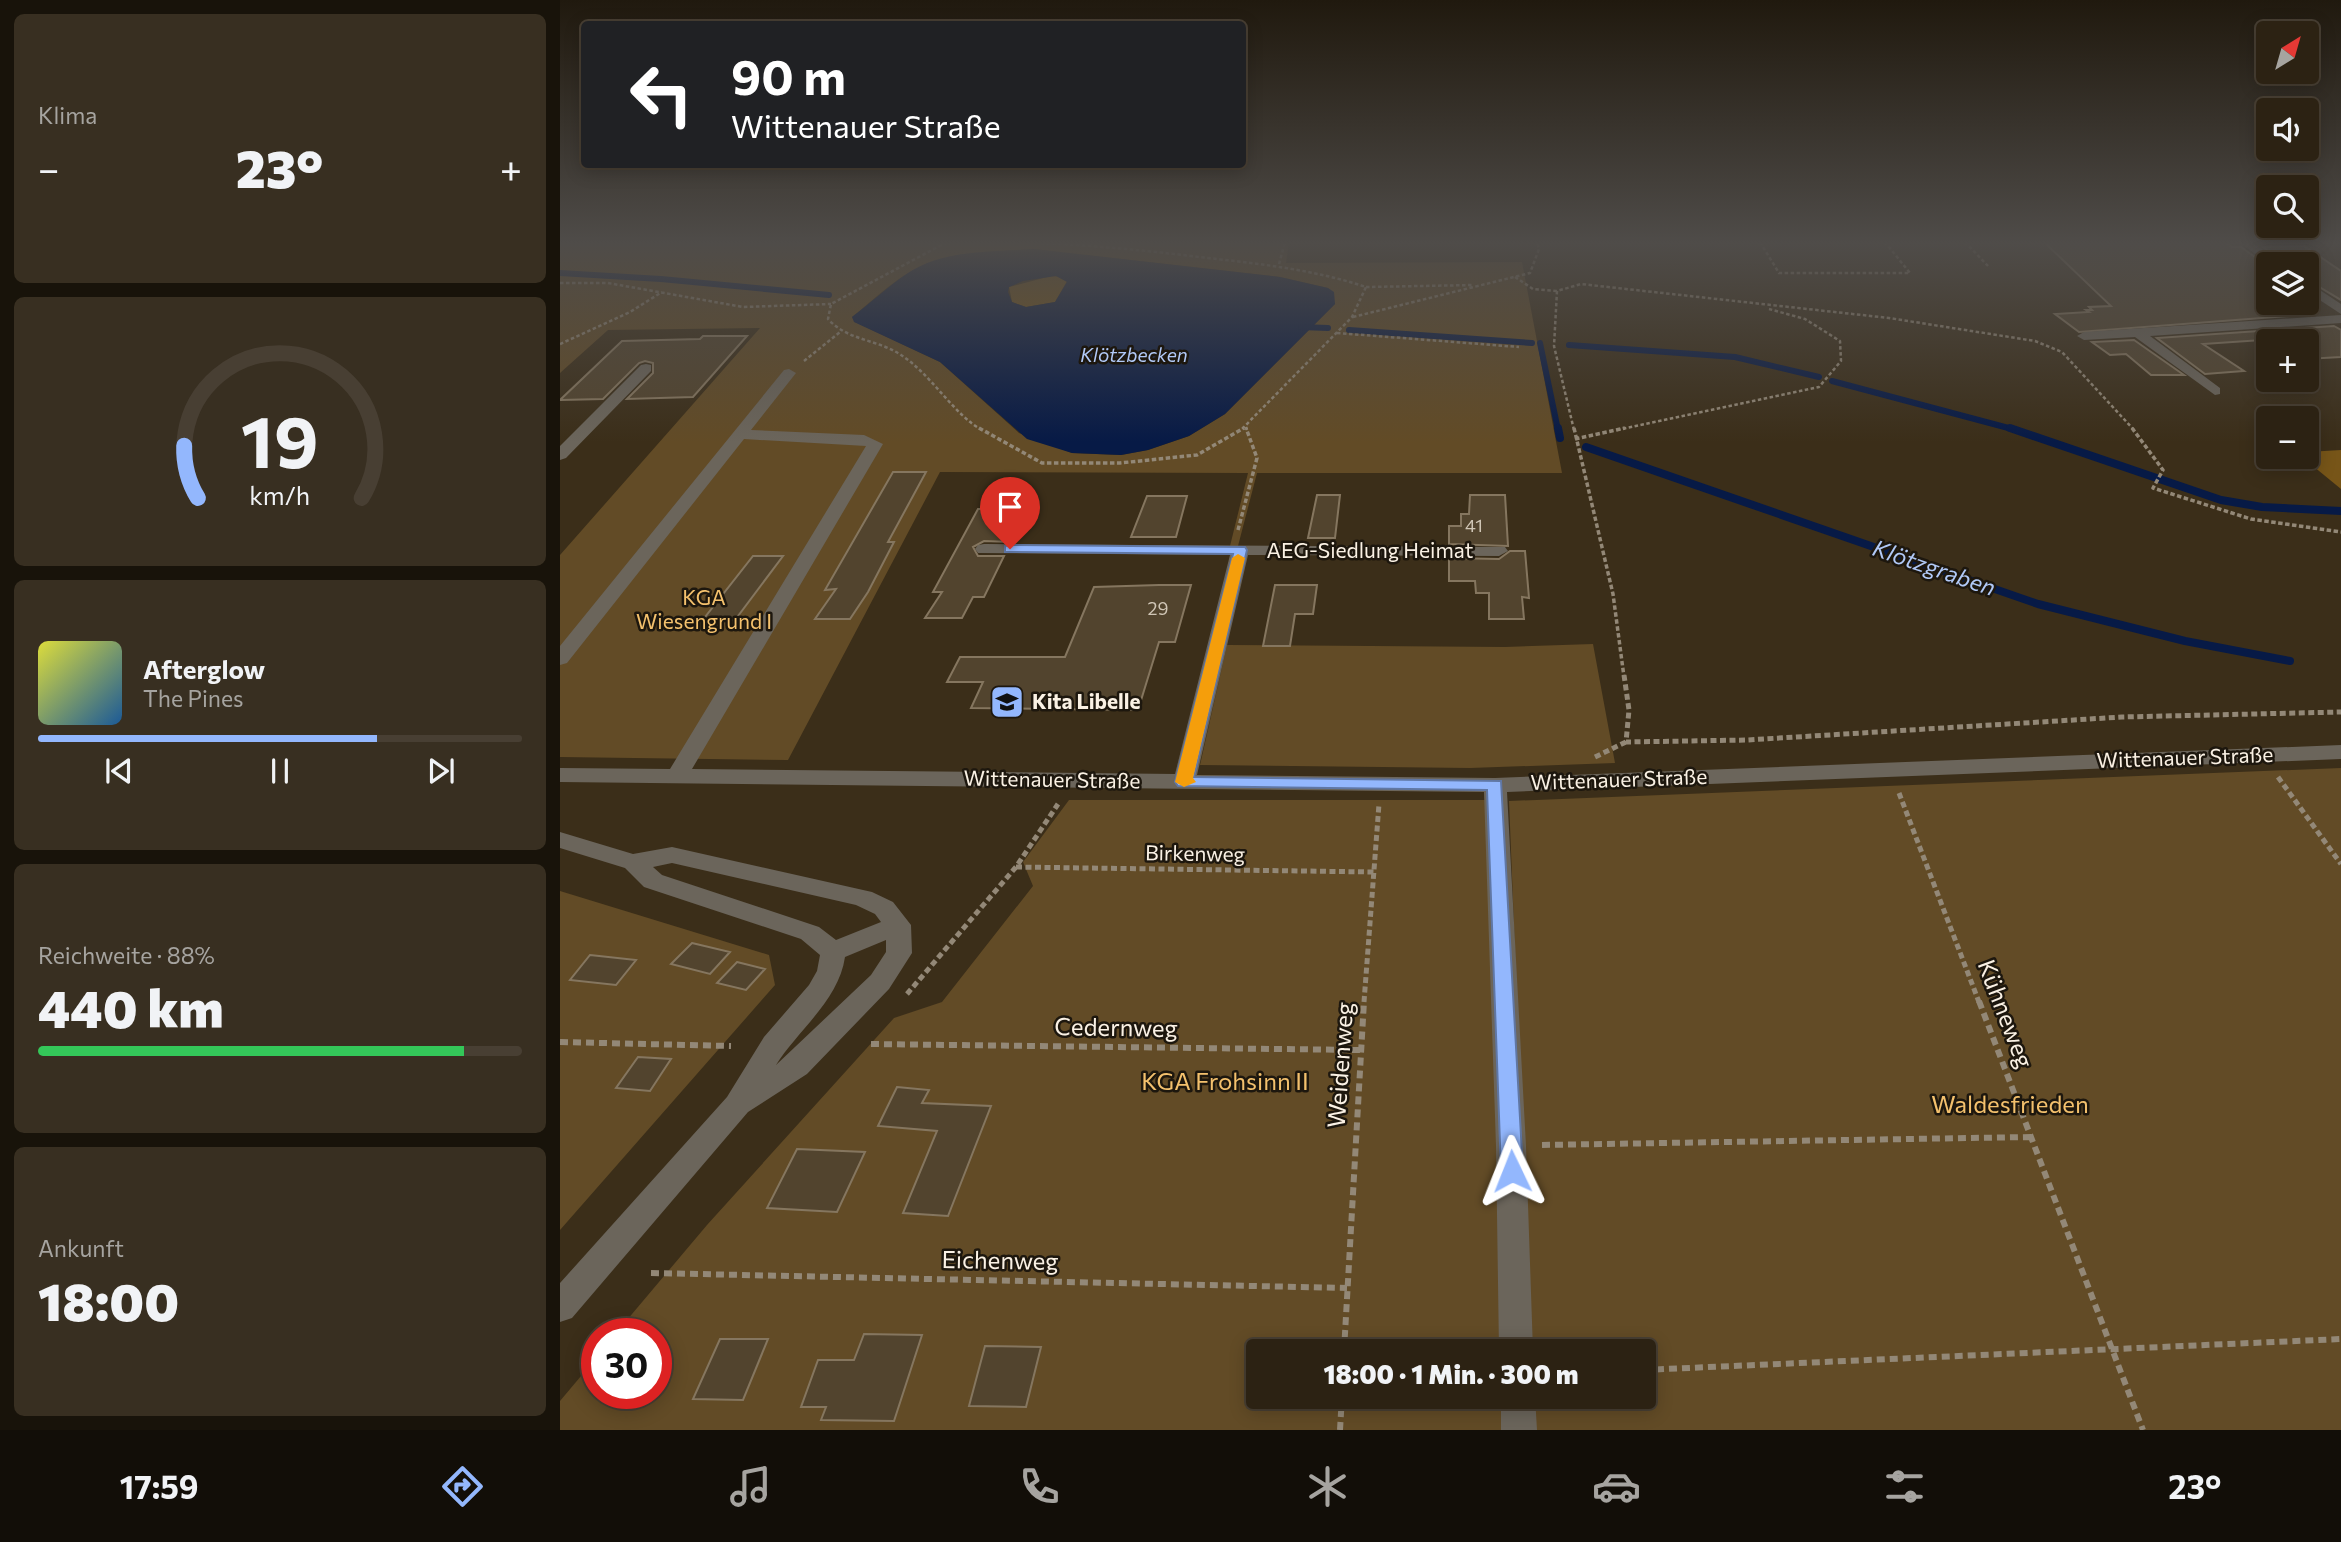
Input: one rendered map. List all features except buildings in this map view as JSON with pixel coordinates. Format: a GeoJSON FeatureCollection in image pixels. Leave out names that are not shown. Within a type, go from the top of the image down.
{"type":"FeatureCollection","features":[{"type":"Feature","properties":{"kind":"street"},"geometry":{"type":"LineString","coordinates":[[2084,336],[2341,319]]}},
{"type":"Feature","properties":{"kind":"street"},"geometry":{"type":"LineString","coordinates":[[2137,332],[2215,391]]}},
{"type":"Feature","properties":{"kind":"street"},"geometry":{"type":"LineString","coordinates":[[560,455],[646,368]]}},
{"type":"Feature","properties":{"kind":"street"},"geometry":{"type":"LineString","coordinates":[[560,659],[789,373]]}},
{"type":"Feature","properties":{"kind":"street"},"geometry":{"type":"LineString","coordinates":[[677,776],[875,444],[864,440],[740,434]]}},
{"type":"Feature","properties":{"kind":"street","name":"AEG-Siedlung Heimat"},"geometry":{"type":"LineString","coordinates":[[984,549],[1499,551]]}},
{"type":"Feature","properties":{"kind":"street","name":"AEG-Siedlung Heimat"},"geometry":{"type":"LineString","coordinates":[[1184,782],[1240,550]]}},
{"type":"Feature","properties":{"kind":"street","name":"Wittenauer Straße"},"geometry":{"type":"LineString","coordinates":[[560,775],[1495,785],[2341,752]]}},
{"type":"Feature","properties":{"kind":"street"},"geometry":{"type":"LineString","coordinates":[[1495,785],[1511,1146],[1516,1339]]}},
{"type":"Feature","properties":{"kind":"street"},"geometry":{"type":"LineString","coordinates":[[560,840],[633,862],[653,881],[810,933],[833,952]]}},
{"type":"Feature","properties":{"kind":"street"},"geometry":{"type":"LineString","coordinates":[[633,862],[672,855],[863,898],[884,908],[898,925],[899,953],[880,982],[797,1066],[737,1105]]}},
{"type":"Feature","properties":{"kind":"street"},"geometry":{"type":"LineString","coordinates":[[833,952],[898,925]]}},
{"type":"Feature","properties":{"kind":"street"},"geometry":{"type":"LineString","coordinates":[[560,1307],[737,1105],[774,1045],[818,992],[830,971],[833,952]]}},
{"type":"Feature","properties":{"kind":"street"},"geometry":{"type":"LineString","coordinates":[[1518,1409],[1519,1430]]}},
{"type":"Feature","properties":{"kind":"path"},"geometry":{"type":"LineString","coordinates":[[560,344],[635,309]]}},
{"type":"Feature","properties":{"kind":"path"},"geometry":{"type":"LineString","coordinates":[[830,309],[828,319],[840,332],[899,353],[925,373],[976,427],[1042,463],[1120,463],[1197,455],[1246,427],[1352,317],[1356,309]]}},
{"type":"Feature","properties":{"kind":"path"},"geometry":{"type":"LineString","coordinates":[[1352,317],[1386,309]]}},
{"type":"Feature","properties":{"kind":"path"},"geometry":{"type":"LineString","coordinates":[[1556,309],[1554,346],[1613,594],[1629,710],[1626,742],[1747,740],[2122,717],[2341,712]]}},
{"type":"Feature","properties":{"kind":"path"},"geometry":{"type":"LineString","coordinates":[[1575,439],[1819,387],[1841,361],[1840,341],[1805,318],[1769,309]]}},
{"type":"Feature","properties":{"kind":"path"},"geometry":{"type":"LineString","coordinates":[[1798,309],[1889,318],[2035,341],[2062,352],[2127,421],[2163,470],[2153,488],[2252,519],[2341,532]]}},
{"type":"Feature","properties":{"kind":"path"},"geometry":{"type":"LineString","coordinates":[[789,373],[840,332]]}},
{"type":"Feature","properties":{"kind":"path"},"geometry":{"type":"LineString","coordinates":[[1336,333],[1519,347]]}},
{"type":"Feature","properties":{"kind":"path"},"geometry":{"type":"LineString","coordinates":[[1240,550],[1234,546],[1257,458],[1246,427]]}},
{"type":"Feature","properties":{"kind":"path"},"geometry":{"type":"LineString","coordinates":[[2262,755],[2341,864]]}},
{"type":"Feature","properties":{"kind":"path","name":"Kühneweg"},"geometry":{"type":"LineString","coordinates":[[1889,769],[2143,1430]]}},
{"type":"Feature","properties":{"kind":"path"},"geometry":{"type":"LineString","coordinates":[[901,1002],[1016,867],[1073,781]]}},
{"type":"Feature","properties":{"kind":"path","name":"Weidenweg"},"geometry":{"type":"LineString","coordinates":[[1345,1339],[1360,1050],[1380,783]]}},
{"type":"Feature","properties":{"kind":"path","name":"Birkenweg"},"geometry":{"type":"LineString","coordinates":[[1016,867],[1374,872]]}},
{"type":"Feature","properties":{"kind":"path","name":"Cedernweg"},"geometry":{"type":"LineString","coordinates":[[862,1044],[870,1040],[1360,1050]]}},
{"type":"Feature","properties":{"kind":"path"},"geometry":{"type":"LineString","coordinates":[[560,1042],[731,1046]]}},
{"type":"Feature","properties":{"kind":"path"},"geometry":{"type":"LineString","coordinates":[[1511,1146],[2031,1137]]}},
{"type":"Feature","properties":{"kind":"path","name":"Eichenweg"},"geometry":{"type":"LineString","coordinates":[[652,1273],[1348,1288]]}},
{"type":"Feature","properties":{"kind":"path"},"geometry":{"type":"LineString","coordinates":[[1656,1369],[2112,1347],[2341,1339]]}},
{"type":"Feature","properties":{"kind":"path"},"geometry":{"type":"LineString","coordinates":[[1340,1430],[1341,1409]]}},
{"type":"Feature","properties":{"kind":"green space","name":"KGA Wiesengrund I"},"geometry":{"type":"Polygon","coordinates":[[[560,309],[862,309],[852,317],[855,322],[940,362],[1019,433],[1072,453],[1121,455],[1148,450],[1189,436],[1225,414],[1330,309],[1531,309],[1562,473],[1257,473],[1238,546],[1230,546],[1248,473],[940,472],[788,760],[560,757],[560,555],[760,328],[608,330],[560,373],[560,309]]]}},
{"type":"Feature","properties":{"kind":"green space"},"geometry":{"type":"Polygon","coordinates":[[[1593,644],[1615,763],[1470,768],[1200,765],[1227,645],[1505,647],[1593,644]]]}},
{"type":"Feature","properties":{"kind":"green space","name":"Waldesfrieden"},"geometry":{"type":"Polygon","coordinates":[[[2341,768],[2341,1430],[1535,1430],[1534,1409],[1656,1409],[1656,1339],[1531,1339],[1509,801],[2341,768]]]}},
{"type":"Feature","properties":{"kind":"green space","name":"KGA Frohsinn II"},"geometry":{"type":"Polygon","coordinates":[[[1069,800],[1488,800],[1502,1339],[1246,1339],[1246,1409],[1503,1409],[1504,1430],[560,1430],[560,1401],[581,1376],[581,1409],[672,1409],[672,1318],[629,1318],[707,1225],[894,1018],[942,1002],[1033,886],[1023,862],[1069,800]]]}},
{"type":"Feature","properties":{"kind":"green space"},"geometry":{"type":"Polygon","coordinates":[[[560,891],[769,955],[775,985],[560,1230],[560,891]]]}},
{"type":"Feature","properties":{"kind":"shaded area"},"geometry":{"type":"Polygon","coordinates":[[[2341,450],[2341,489],[2317,469],[2319,469],[2319,451],[2341,450]]]}},
{"type":"Feature","properties":{"kind":"water","name":"Klötzbecken"},"geometry":{"type":"Polygon","coordinates":[[[862,309],[1330,309],[1225,414],[1189,436],[1148,450],[1121,455],[1072,453],[1027,439],[940,362],[854,322],[852,317],[862,309]]]}},
{"type":"Feature","properties":{"kind":"waterway","name":"Klötzgraben"},"geometry":{"type":"LineString","coordinates":[[1301,327],[1328,328]]}},
{"type":"Feature","properties":{"kind":"waterway","name":"Klötzgraben"},"geometry":{"type":"LineString","coordinates":[[1349,330],[1532,343]]}},
{"type":"Feature","properties":{"kind":"waterway","name":"Klötzgraben"},"geometry":{"type":"LineString","coordinates":[[1540,343],[1558,430]]}},
{"type":"Feature","properties":{"kind":"waterway","name":"Klötzgraben"},"geometry":{"type":"LineString","coordinates":[[1569,345],[1735,357],[1819,377]]}},
{"type":"Feature","properties":{"kind":"waterway","name":"Klötzgraben"},"geometry":{"type":"LineString","coordinates":[[1832,381],[2015,430]]}},
{"type":"Feature","properties":{"kind":"waterway","name":"Klötzgraben"},"geometry":{"type":"LineString","coordinates":[[1558,428],[1560,438]]}},
{"type":"Feature","properties":{"kind":"waterway","name":"Klötzgraben"},"geometry":{"type":"LineString","coordinates":[[2010,428],[2015,430]]}},
{"type":"Feature","properties":{"kind":"waterway","name":"Klötzgraben"},"geometry":{"type":"LineString","coordinates":[[2015,430],[2221,500],[2262,507],[2341,511]]}},
{"type":"Feature","properties":{"kind":"waterway","name":"Klötzgraben"},"geometry":{"type":"LineString","coordinates":[[1586,447],[2038,604],[2185,641],[2290,661]]}},
{"type":"Feature","properties":{"kind":"slow traffic"},"geometry":{"type":"LineString","coordinates":[[1187,782],[1184,782],[1238,558]]}},
{"type":"Feature","properties":{"kind":"place","name":"Kita Libelle"},"geometry":{"type":"Point","coordinates":[1007,702]}},
{"type":"Feature","properties":{"kind":"route"},"geometry":{"type":"LineString","coordinates":[[1010,549],[1240,550],[1184,782],[1495,785],[1512,1171]]}}]}
